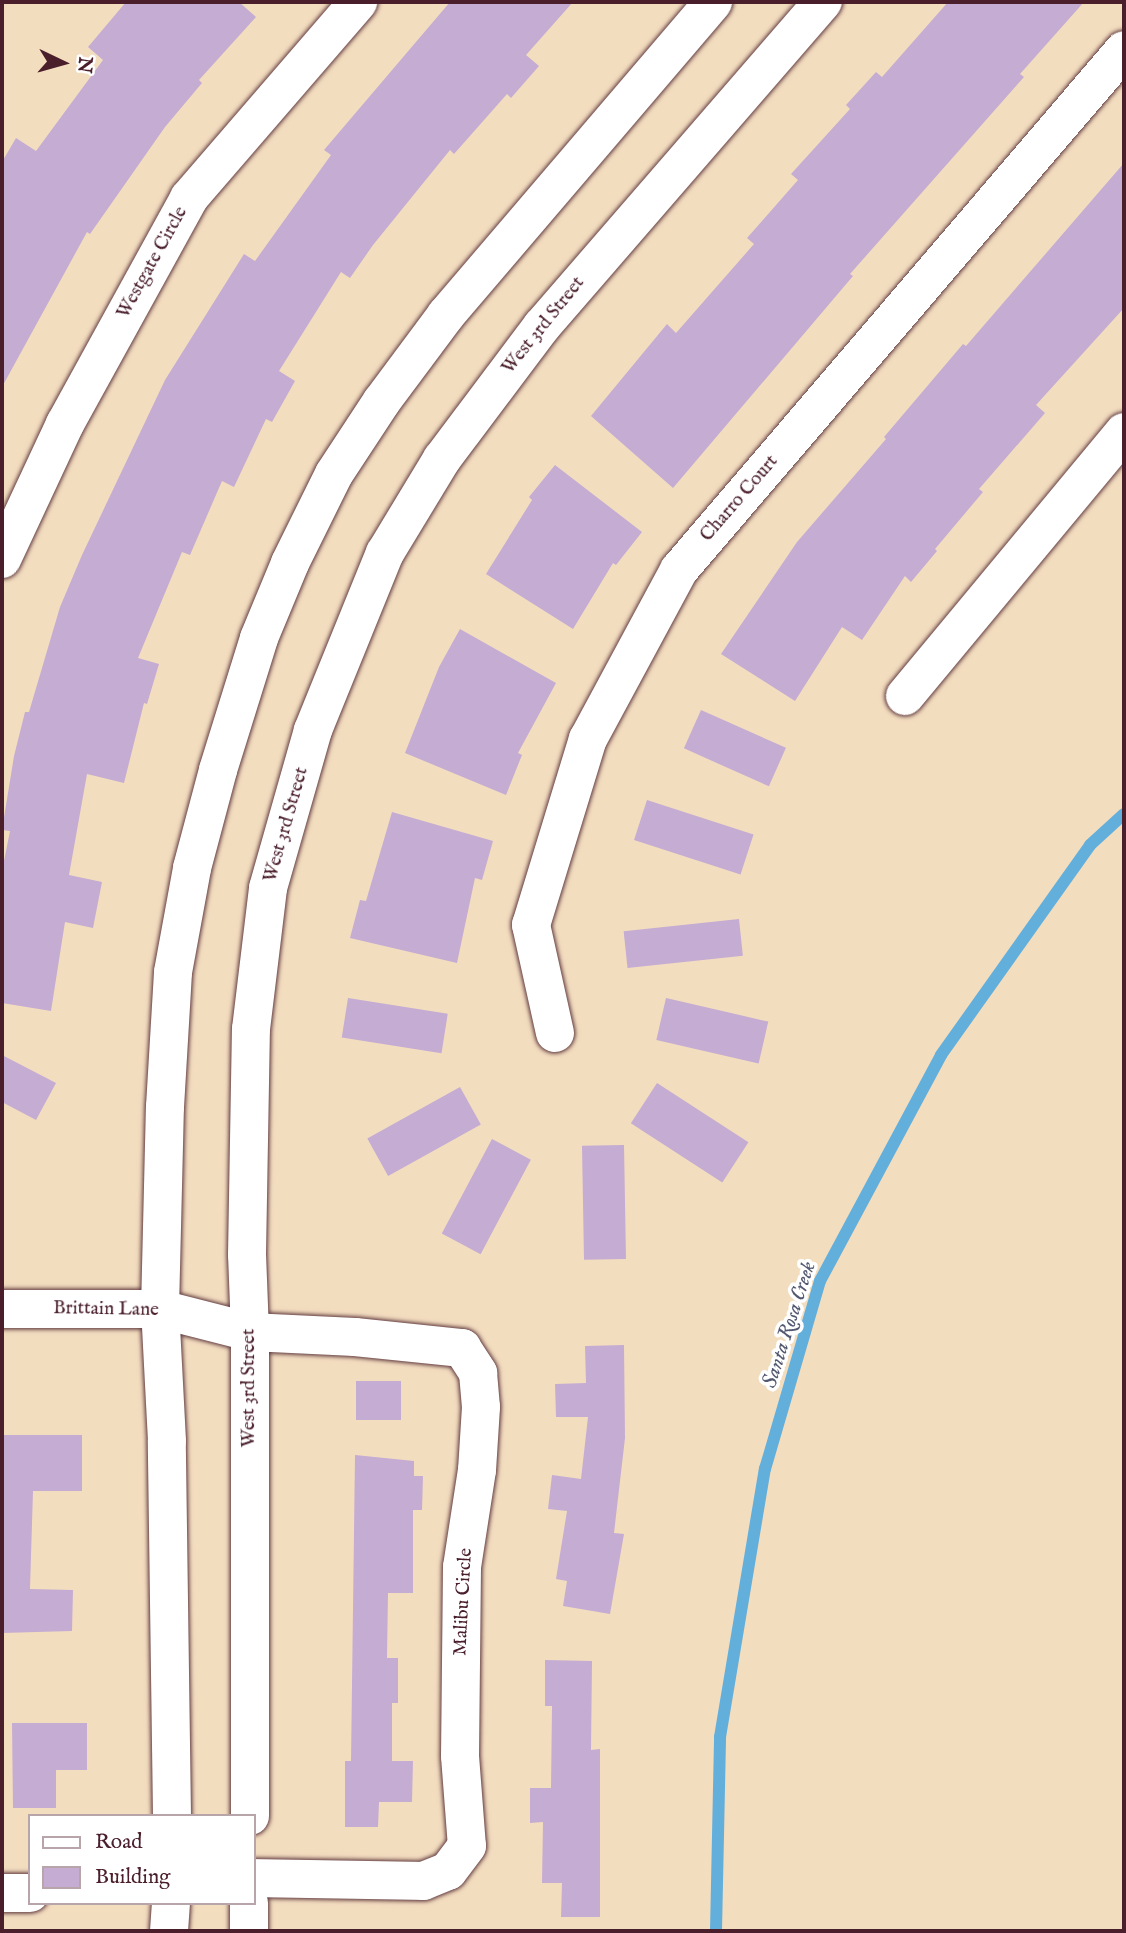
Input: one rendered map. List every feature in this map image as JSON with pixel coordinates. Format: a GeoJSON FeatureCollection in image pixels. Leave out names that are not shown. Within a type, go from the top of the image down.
{"type":"FeatureCollection","features":[{"type":"Feature","properties":{"kind":"main road","name":"Westgate Circle"},"geometry":{"type":"LineString","coordinates":[[2,559],[65,424],[189,198],[358,2]]}},
{"type":"Feature","properties":{"kind":"main road"},"geometry":{"type":"LineString","coordinates":[[172,1814],[167,1441],[160,1309],[165,1107],[173,972],[192,868],[218,770],[259,638],[290,563],[334,474],[382,401],[446,315],[713,2]]}},
{"type":"Feature","properties":{"kind":"main road","name":"West 3rd Street"},"geometry":{"type":"LineString","coordinates":[[250,1814],[250,1332],[247,1255],[251,1029],[268,888],[313,730],[385,553],[442,459],[534,337],[823,2]]}},
{"type":"Feature","properties":{"kind":"main road","name":"Charro Court"},"geometry":{"type":"LineString","coordinates":[[555,1033],[531,925],[588,739],[679,570],[1124,50]]}},
{"type":"Feature","properties":{"kind":"main road"},"geometry":{"type":"LineString","coordinates":[[905,696],[1124,432]]}},
{"type":"Feature","properties":{"kind":"main road","name":"Brittain Lane"},"geometry":{"type":"LineString","coordinates":[[2,1309],[160,1309],[250,1332]]}},
{"type":"Feature","properties":{"kind":"main road","name":"Malibu Circle"},"geometry":{"type":"LineString","coordinates":[[250,1332],[355,1337],[462,1348],[478,1373],[481,1407],[477,1470],[462,1567],[460,1756],[467,1846],[448,1871],[423,1881],[256,1878]]}},
{"type":"Feature","properties":{"kind":"main road"},"geometry":{"type":"LineString","coordinates":[[2,1893],[28,1893]]}},
{"type":"Feature","properties":{"kind":"main road"},"geometry":{"type":"LineString","coordinates":[[169,1931],[172,1905]]}},
{"type":"Feature","properties":{"kind":"main road"},"geometry":{"type":"LineString","coordinates":[[249,1905],[249,1931]]}},
{"type":"Feature","properties":{"kind":"building"},"geometry":{"type":"Polygon","coordinates":[[[126,2],[239,2],[256,17],[199,80],[202,83],[165,127],[90,234],[87,232],[2,387],[2,162],[16,138],[36,151],[103,60],[88,47],[126,2]]]}},
{"type":"Feature","properties":{"kind":"building"},"geometry":{"type":"Polygon","coordinates":[[[450,2],[573,2],[526,55],[539,66],[511,98],[507,94],[454,154],[450,150],[373,245],[350,278],[341,272],[279,371],[295,381],[272,422],[266,419],[234,487],[222,481],[190,555],[182,552],[138,658],[159,664],[147,704],[144,703],[124,783],[87,774],[69,875],[102,882],[93,928],[65,922],[51,1011],[2,1003],[2,871],[10,831],[2,830],[14,756],[25,712],[29,712],[60,607],[82,555],[165,380],[244,254],[255,261],[331,155],[324,150],[450,2]]]}},
{"type":"Feature","properties":{"kind":"building"},"geometry":{"type":"Polygon","coordinates":[[[948,2],[1084,2],[1020,74],[1024,77],[850,274],[853,276],[673,488],[591,416],[667,324],[676,333],[754,244],[747,238],[798,180],[791,174],[850,109],[846,105],[876,72],[882,77],[948,2]]]}},
{"type":"Feature","properties":{"kind":"building"},"geometry":{"type":"Polygon","coordinates":[[[1124,163],[1124,308],[1036,405],[1045,413],[979,489],[983,492],[935,549],[937,551],[911,582],[905,576],[862,640],[842,627],[795,701],[721,654],[797,542],[963,344],[966,346],[1124,163]]]}},
{"type":"Feature","properties":{"kind":"building"},"geometry":{"type":"Polygon","coordinates":[[[555,465],[642,532],[616,565],[613,563],[573,629],[486,574],[532,500],[529,497],[555,465]]]}},
{"type":"Feature","properties":{"kind":"building"},"geometry":{"type":"Polygon","coordinates":[[[460,629],[556,683],[518,753],[522,755],[506,795],[405,753],[439,667],[460,629]]]}},
{"type":"Feature","properties":{"kind":"building"},"geometry":{"type":"Polygon","coordinates":[[[701,710],[786,748],[769,786],[684,748],[701,710]]]}},
{"type":"Feature","properties":{"kind":"building"},"geometry":{"type":"Polygon","coordinates":[[[647,800],[754,835],[741,875],[634,840],[647,800]]]}},
{"type":"Feature","properties":{"kind":"building"},"geometry":{"type":"Polygon","coordinates":[[[392,812],[493,841],[482,880],[475,878],[457,963],[350,938],[360,900],[366,901],[392,812]]]}},
{"type":"Feature","properties":{"kind":"building"},"geometry":{"type":"Polygon","coordinates":[[[739,919],[743,956],[628,968],[624,931],[739,919]]]}},
{"type":"Feature","properties":{"kind":"building"},"geometry":{"type":"Polygon","coordinates":[[[348,998],[448,1014],[441,1053],[342,1038],[348,998]]]}},
{"type":"Feature","properties":{"kind":"building"},"geometry":{"type":"Polygon","coordinates":[[[666,998],[768,1022],[759,1064],[656,1040],[666,998]]]}},
{"type":"Feature","properties":{"kind":"building"},"geometry":{"type":"Polygon","coordinates":[[[2,1055],[56,1083],[36,1120],[2,1102],[2,1055]]]}},
{"type":"Feature","properties":{"kind":"building"},"geometry":{"type":"Polygon","coordinates":[[[657,1083],[748,1142],[722,1183],[631,1123],[657,1083]]]}},
{"type":"Feature","properties":{"kind":"building"},"geometry":{"type":"Polygon","coordinates":[[[460,1087],[481,1125],[388,1176],[367,1138],[460,1087]]]}},
{"type":"Feature","properties":{"kind":"building"},"geometry":{"type":"Polygon","coordinates":[[[492,1139],[531,1160],[481,1254],[442,1233],[492,1139]]]}},
{"type":"Feature","properties":{"kind":"building"},"geometry":{"type":"Polygon","coordinates":[[[624,1145],[626,1259],[584,1260],[582,1146],[624,1145]]]}},
{"type":"Feature","properties":{"kind":"building"},"geometry":{"type":"Polygon","coordinates":[[[624,1345],[625,1438],[614,1533],[624,1534],[610,1614],[563,1606],[567,1581],[556,1579],[567,1511],[548,1509],[552,1475],[581,1479],[588,1417],[556,1417],[555,1384],[586,1383],[585,1346],[624,1345]]]}},
{"type":"Feature","properties":{"kind":"building"},"geometry":{"type":"Polygon","coordinates":[[[356,1381],[401,1381],[401,1420],[356,1420],[356,1381]]]}},
{"type":"Feature","properties":{"kind":"building"},"geometry":{"type":"Polygon","coordinates":[[[2,1435],[82,1435],[82,1491],[33,1491],[30,1589],[73,1590],[72,1631],[2,1633],[2,1435]]]}},
{"type":"Feature","properties":{"kind":"building"},"geometry":{"type":"Polygon","coordinates":[[[355,1455],[414,1461],[414,1476],[423,1476],[422,1510],[413,1510],[413,1593],[388,1593],[387,1658],[398,1658],[398,1703],[392,1703],[392,1761],[413,1761],[412,1802],[379,1802],[378,1827],[345,1827],[345,1761],[351,1761],[355,1455]]]}},
{"type":"Feature","properties":{"kind":"building"},"geometry":{"type":"Polygon","coordinates":[[[545,1660],[592,1661],[591,1750],[600,1749],[600,1917],[561,1917],[562,1883],[542,1883],[543,1822],[530,1823],[530,1788],[551,1788],[552,1706],[545,1706],[545,1660]]]}},
{"type":"Feature","properties":{"kind":"building"},"geometry":{"type":"Polygon","coordinates":[[[12,1723],[87,1723],[87,1770],[56,1770],[56,1808],[13,1808],[12,1723]]]}},
{"type":"Feature","properties":{"kind":"waterway","name":"Santa Rosa Creek"},"geometry":{"type":"LineString","coordinates":[[716,1931],[720,1737],[765,1469],[820,1281],[941,1055],[1090,845],[1124,814]]}}]}
